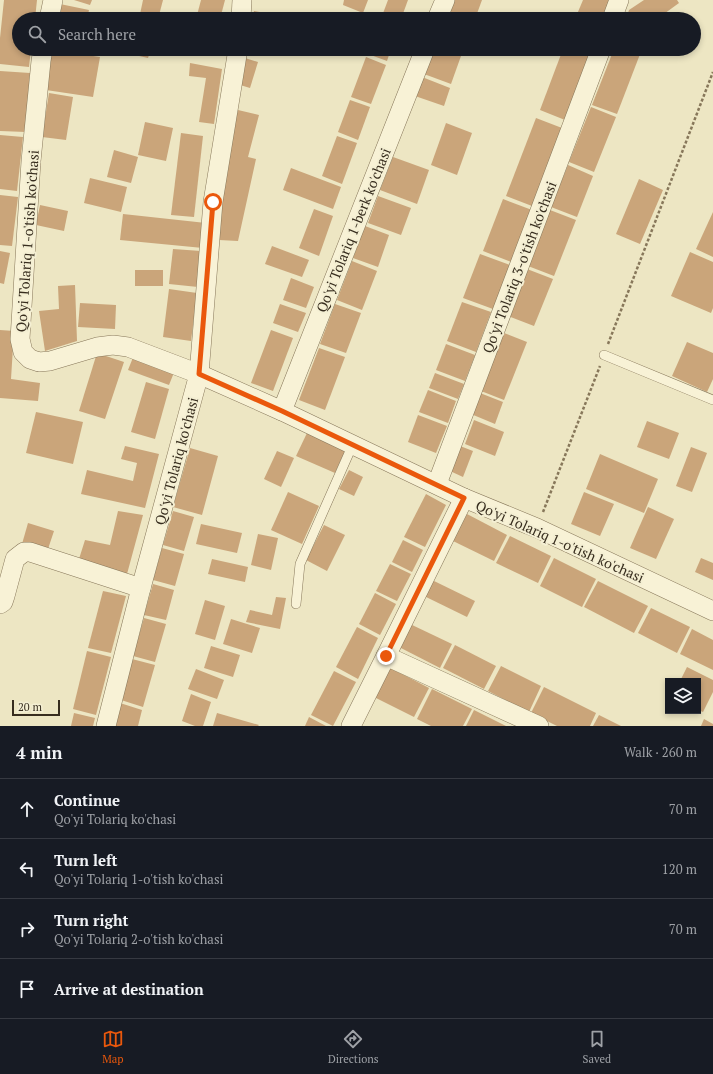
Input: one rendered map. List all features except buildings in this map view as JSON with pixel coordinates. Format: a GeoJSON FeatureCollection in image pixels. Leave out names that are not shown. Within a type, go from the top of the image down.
{"type":"FeatureCollection","features":[{"type":"Feature","properties":{"kind":"street"},"geometry":{"type":"LineString","coordinates":[[50,12],[53,0]]}},
{"type":"Feature","properties":{"kind":"street"},"geometry":{"type":"LineString","coordinates":[[241,12],[242,0]]}},
{"type":"Feature","properties":{"kind":"street"},"geometry":{"type":"LineString","coordinates":[[440,12],[445,0]]}},
{"type":"Feature","properties":{"kind":"street"},"geometry":{"type":"LineString","coordinates":[[615,12],[619,0]]}},
{"type":"Feature","properties":{"kind":"street","name":"Qo'yi Tolariq 1-o'tish ko'chasi"},"geometry":{"type":"LineString","coordinates":[[42,56],[31,169],[20,339],[23,352],[30,359],[39,362],[50,361],[97,347],[113,345],[128,347],[199,374],[282,411],[464,498],[538,528],[713,611]]}},
{"type":"Feature","properties":{"kind":"street","name":"Qo'yi Tolariq ko'chasi"},"geometry":{"type":"LineString","coordinates":[[106,726],[141,588],[199,374],[213,202],[237,56]]}},
{"type":"Feature","properties":{"kind":"street","name":"Qo'yi Tolariq 1-berk ko'chasi"},"geometry":{"type":"LineString","coordinates":[[282,411],[422,56]]}},
{"type":"Feature","properties":{"kind":"street","name":"Qo'yi Tolariq 3-o'tish ko'chasi"},"geometry":{"type":"LineString","coordinates":[[437,484],[598,56]]}},
{"type":"Feature","properties":{"kind":"street"},"geometry":{"type":"LineString","coordinates":[[351,726],[464,498]]}},
{"type":"Feature","properties":{"kind":"street"},"geometry":{"type":"LineString","coordinates":[[0,604],[3,602],[5,596],[15,559],[24,552],[30,552],[141,588]]}},
{"type":"Feature","properties":{"kind":"street"},"geometry":{"type":"LineString","coordinates":[[386,656],[539,726]]}},
{"type":"Feature","properties":{"kind":"lane"},"geometry":{"type":"LineString","coordinates":[[604,355],[713,400]]}},
{"type":"Feature","properties":{"kind":"lane"},"geometry":{"type":"LineString","coordinates":[[296,604],[300,564],[353,444]]}},
{"type":"Feature","properties":{"kind":"path"},"geometry":{"type":"LineString","coordinates":[[538,528],[713,72]]}},
{"type":"Feature","properties":{"kind":"route"},"geometry":{"type":"LineString","coordinates":[[213,202],[199,374],[282,411],[464,498],[386,656]]}}]}
